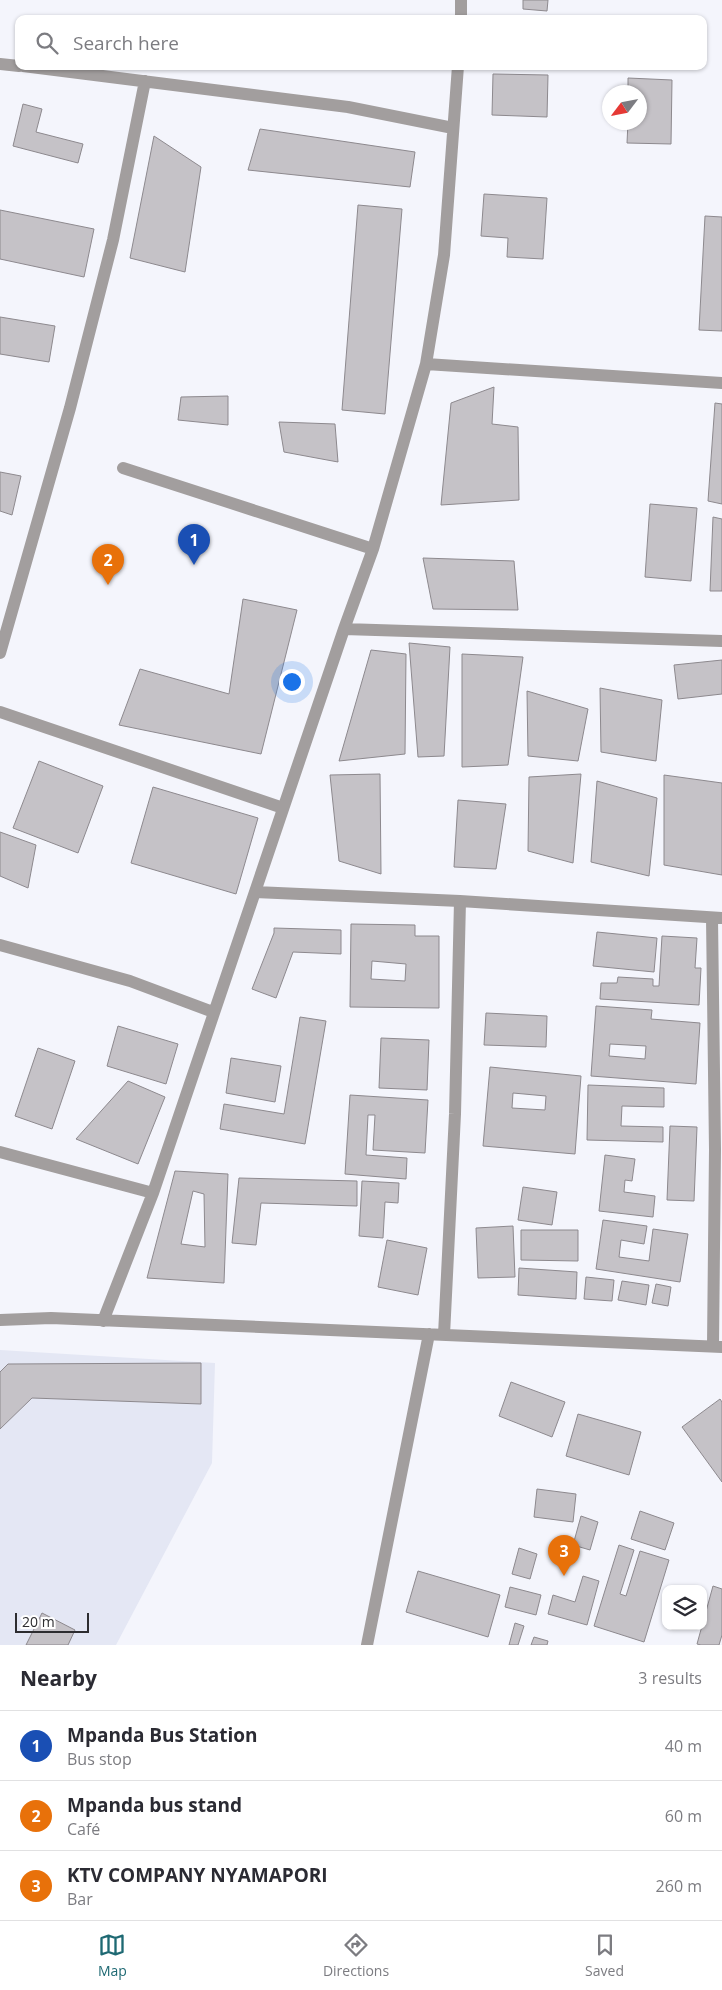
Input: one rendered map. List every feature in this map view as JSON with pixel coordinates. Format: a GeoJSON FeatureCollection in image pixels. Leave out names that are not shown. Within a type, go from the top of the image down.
{"type":"FeatureCollection","features":[{"type":"Feature","properties":{"kind":"street"},"geometry":{"type":"LineString","coordinates":[[461,0],[461,15]]}},
{"type":"Feature","properties":{"kind":"street"},"geometry":{"type":"LineString","coordinates":[[0,64],[15,66]]}},
{"type":"Feature","properties":{"kind":"street"},"geometry":{"type":"LineString","coordinates":[[56,70],[348,107],[454,128]]}},
{"type":"Feature","properties":{"kind":"street"},"geometry":{"type":"LineString","coordinates":[[103,1321],[153,1193],[344,629],[373,549],[426,364],[444,255],[458,70]]}},
{"type":"Feature","properties":{"kind":"street"},"geometry":{"type":"LineString","coordinates":[[0,653],[6,612],[70,408],[108,259],[145,81]]}},
{"type":"Feature","properties":{"kind":"street"},"geometry":{"type":"LineString","coordinates":[[426,364],[722,383]]}},
{"type":"Feature","properties":{"kind":"street"},"geometry":{"type":"LineString","coordinates":[[123,468],[373,549]]}},
{"type":"Feature","properties":{"kind":"street"},"geometry":{"type":"LineString","coordinates":[[344,629],[722,641]]}},
{"type":"Feature","properties":{"kind":"street"},"geometry":{"type":"LineString","coordinates":[[0,712],[283,808]]}},
{"type":"Feature","properties":{"kind":"street"},"geometry":{"type":"LineString","coordinates":[[0,1320],[51,1318],[718,1346],[715,1149],[717,918],[460,901],[256,892]]}},
{"type":"Feature","properties":{"kind":"street"},"geometry":{"type":"LineString","coordinates":[[444,1335],[454,1114],[460,901]]}},
{"type":"Feature","properties":{"kind":"street"},"geometry":{"type":"LineString","coordinates":[[0,945],[130,982],[214,1012]]}},
{"type":"Feature","properties":{"kind":"street"},"geometry":{"type":"LineString","coordinates":[[0,1152],[153,1193]]}},
{"type":"Feature","properties":{"kind":"street"},"geometry":{"type":"LineString","coordinates":[[367,1645],[429,1334]]}},
{"type":"Feature","properties":{"kind":"shaded area"},"geometry":{"type":"Polygon","coordinates":[[[0,1350],[215,1363],[212,1463],[116,1645],[0,1645],[0,1350]]]}},
{"type":"Feature","properties":{"kind":"building"},"geometry":{"type":"Polygon","coordinates":[[[523,0],[548,0],[547,11],[523,9],[523,0]]]}},
{"type":"Feature","properties":{"kind":"building"},"geometry":{"type":"Polygon","coordinates":[[[493,74],[548,75],[547,117],[492,115],[493,74]]]}},
{"type":"Feature","properties":{"kind":"building"},"geometry":{"type":"Polygon","coordinates":[[[628,78],[672,80],[671,144],[627,143],[628,130],[647,130],[647,85],[628,85],[628,78]]]}},
{"type":"Feature","properties":{"kind":"building"},"geometry":{"type":"Polygon","coordinates":[[[23,104],[42,109],[36,132],[83,144],[78,163],[13,146],[23,104]]]}},
{"type":"Feature","properties":{"kind":"building"},"geometry":{"type":"Polygon","coordinates":[[[260,129],[415,152],[410,187],[248,170],[260,129]]]}},
{"type":"Feature","properties":{"kind":"building"},"geometry":{"type":"Polygon","coordinates":[[[154,136],[201,167],[185,272],[130,258],[154,136]]]}},
{"type":"Feature","properties":{"kind":"building"},"geometry":{"type":"Polygon","coordinates":[[[484,194],[547,198],[543,259],[507,257],[508,238],[481,236],[484,194]]]}},
{"type":"Feature","properties":{"kind":"building"},"geometry":{"type":"Polygon","coordinates":[[[358,205],[402,209],[385,414],[342,410],[358,205]]]}},
{"type":"Feature","properties":{"kind":"building"},"geometry":{"type":"Polygon","coordinates":[[[0,210],[94,229],[84,277],[0,259],[0,210]]]}},
{"type":"Feature","properties":{"kind":"building"},"geometry":{"type":"Polygon","coordinates":[[[705,216],[722,217],[722,331],[699,330],[705,216]]]}},
{"type":"Feature","properties":{"kind":"building"},"geometry":{"type":"Polygon","coordinates":[[[0,317],[55,326],[49,362],[0,354],[0,317]]]}},
{"type":"Feature","properties":{"kind":"building"},"geometry":{"type":"Polygon","coordinates":[[[494,387],[492,424],[518,427],[519,500],[441,505],[451,403],[494,387]]]}},
{"type":"Feature","properties":{"kind":"building"},"geometry":{"type":"Polygon","coordinates":[[[228,396],[228,425],[178,420],[181,397],[228,396]]]}},
{"type":"Feature","properties":{"kind":"building"},"geometry":{"type":"Polygon","coordinates":[[[715,403],[722,404],[722,504],[708,501],[715,403]]]}},
{"type":"Feature","properties":{"kind":"building"},"geometry":{"type":"Polygon","coordinates":[[[279,422],[335,424],[338,462],[284,452],[279,422]]]}},
{"type":"Feature","properties":{"kind":"building"},"geometry":{"type":"Polygon","coordinates":[[[0,472],[21,476],[12,515],[0,511],[0,472]]]}},
{"type":"Feature","properties":{"kind":"building"},"geometry":{"type":"Polygon","coordinates":[[[650,504],[697,508],[691,581],[645,577],[650,504]]]}},
{"type":"Feature","properties":{"kind":"building"},"geometry":{"type":"Polygon","coordinates":[[[713,517],[722,519],[722,591],[710,591],[713,517]]]}},
{"type":"Feature","properties":{"kind":"building"},"geometry":{"type":"Polygon","coordinates":[[[423,558],[514,561],[518,610],[433,609],[423,558]]]}},
{"type":"Feature","properties":{"kind":"building"},"geometry":{"type":"Polygon","coordinates":[[[243,599],[297,610],[261,754],[119,725],[140,669],[229,694],[243,599]]]}},
{"type":"Feature","properties":{"kind":"building"},"geometry":{"type":"Polygon","coordinates":[[[409,643],[450,647],[444,756],[418,757],[409,643]]]}},
{"type":"Feature","properties":{"kind":"building"},"geometry":{"type":"Polygon","coordinates":[[[371,650],[406,654],[405,754],[339,761],[371,650]]]}},
{"type":"Feature","properties":{"kind":"building"},"geometry":{"type":"Polygon","coordinates":[[[462,654],[523,657],[508,765],[462,767],[462,654]]]}},
{"type":"Feature","properties":{"kind":"building"},"geometry":{"type":"Polygon","coordinates":[[[722,660],[722,694],[678,699],[674,665],[722,660]]]}},
{"type":"Feature","properties":{"kind":"building"},"geometry":{"type":"Polygon","coordinates":[[[600,688],[662,700],[656,761],[601,752],[600,688]]]}},
{"type":"Feature","properties":{"kind":"building"},"geometry":{"type":"Polygon","coordinates":[[[527,691],[588,709],[578,761],[528,756],[527,691]]]}},
{"type":"Feature","properties":{"kind":"building"},"geometry":{"type":"Polygon","coordinates":[[[39,761],[103,786],[78,853],[13,828],[39,761]]]}},
{"type":"Feature","properties":{"kind":"building"},"geometry":{"type":"Polygon","coordinates":[[[380,774],[381,874],[339,861],[330,775],[380,774]]]}},
{"type":"Feature","properties":{"kind":"building"},"geometry":{"type":"Polygon","coordinates":[[[581,774],[573,863],[528,851],[529,777],[581,774]]]}},
{"type":"Feature","properties":{"kind":"building"},"geometry":{"type":"Polygon","coordinates":[[[664,775],[722,783],[722,875],[664,865],[664,775]]]}},
{"type":"Feature","properties":{"kind":"building"},"geometry":{"type":"Polygon","coordinates":[[[597,781],[657,798],[649,876],[591,862],[597,781]]]}},
{"type":"Feature","properties":{"kind":"building"},"geometry":{"type":"Polygon","coordinates":[[[153,787],[258,818],[236,894],[131,863],[153,787]]]}},
{"type":"Feature","properties":{"kind":"building"},"geometry":{"type":"Polygon","coordinates":[[[458,800],[506,804],[496,869],[454,867],[458,800]]]}},
{"type":"Feature","properties":{"kind":"building"},"geometry":{"type":"Polygon","coordinates":[[[0,832],[36,845],[28,888],[0,876],[0,832]]]}},
{"type":"Feature","properties":{"kind":"building"},"geometry":{"type":"Polygon","coordinates":[[[351,924],[415,925],[415,936],[439,936],[439,1008],[350,1007],[351,924]],[[372,961],[371,979],[405,981],[406,964],[372,961]]]}},
{"type":"Feature","properties":{"kind":"building"},"geometry":{"type":"Polygon","coordinates":[[[274,928],[341,930],[341,954],[293,952],[276,998],[252,989],[274,933],[274,928]]]}},
{"type":"Feature","properties":{"kind":"building"},"geometry":{"type":"Polygon","coordinates":[[[597,932],[657,938],[654,972],[593,966],[597,932]]]}},
{"type":"Feature","properties":{"kind":"building"},"geometry":{"type":"Polygon","coordinates":[[[662,936],[697,938],[695,968],[701,968],[699,1005],[600,999],[601,983],[617,983],[618,977],[653,979],[653,986],[659,986],[662,936]]]}},
{"type":"Feature","properties":{"kind":"building"},"geometry":{"type":"Polygon","coordinates":[[[596,1006],[652,1010],[651,1019],[700,1023],[696,1084],[591,1076],[596,1006]],[[610,1044],[609,1056],[645,1059],[646,1046],[610,1044]]]}},
{"type":"Feature","properties":{"kind":"building"},"geometry":{"type":"Polygon","coordinates":[[[486,1013],[547,1016],[546,1047],[484,1045],[486,1013]]]}},
{"type":"Feature","properties":{"kind":"building"},"geometry":{"type":"Polygon","coordinates":[[[300,1017],[326,1021],[305,1144],[220,1129],[224,1104],[284,1114],[300,1017]]]}},
{"type":"Feature","properties":{"kind":"building"},"geometry":{"type":"Polygon","coordinates":[[[118,1026],[178,1044],[166,1084],[107,1066],[118,1026]]]}},
{"type":"Feature","properties":{"kind":"building"},"geometry":{"type":"Polygon","coordinates":[[[381,1038],[429,1040],[427,1090],[379,1088],[381,1038]]]}},
{"type":"Feature","properties":{"kind":"building"},"geometry":{"type":"Polygon","coordinates":[[[38,1048],[75,1061],[52,1129],[15,1116],[38,1048]]]}},
{"type":"Feature","properties":{"kind":"building"},"geometry":{"type":"Polygon","coordinates":[[[231,1058],[281,1066],[275,1102],[226,1093],[231,1058]]]}},
{"type":"Feature","properties":{"kind":"building"},"geometry":{"type":"Polygon","coordinates":[[[490,1067],[581,1076],[575,1154],[483,1146],[490,1067]],[[513,1093],[512,1108],[545,1110],[546,1096],[513,1093]]]}},
{"type":"Feature","properties":{"kind":"building"},"geometry":{"type":"Polygon","coordinates":[[[128,1081],[165,1097],[138,1164],[76,1139],[128,1081]]]}},
{"type":"Feature","properties":{"kind":"building"},"geometry":{"type":"Polygon","coordinates":[[[588,1085],[664,1088],[664,1107],[622,1106],[621,1126],[663,1127],[663,1142],[587,1140],[588,1085]]]}},
{"type":"Feature","properties":{"kind":"building"},"geometry":{"type":"Polygon","coordinates":[[[350,1095],[428,1100],[425,1153],[373,1150],[375,1115],[368,1115],[366,1155],[407,1158],[406,1179],[345,1174],[350,1095]]]}},
{"type":"Feature","properties":{"kind":"building"},"geometry":{"type":"Polygon","coordinates":[[[670,1126],[697,1127],[694,1201],[667,1200],[670,1126]]]}},
{"type":"Feature","properties":{"kind":"building"},"geometry":{"type":"Polygon","coordinates":[[[605,1155],[635,1159],[632,1181],[625,1180],[624,1192],[655,1196],[653,1217],[599,1211],[605,1155]]]}},
{"type":"Feature","properties":{"kind":"building"},"geometry":{"type":"Polygon","coordinates":[[[175,1171],[228,1174],[224,1283],[147,1278],[175,1171]],[[193,1191],[181,1244],[205,1247],[204,1194],[193,1191]]]}},
{"type":"Feature","properties":{"kind":"building"},"geometry":{"type":"Polygon","coordinates":[[[239,1178],[357,1181],[357,1206],[261,1203],[256,1245],[232,1243],[239,1178]]]}},
{"type":"Feature","properties":{"kind":"building"},"geometry":{"type":"Polygon","coordinates":[[[362,1181],[399,1183],[398,1203],[385,1202],[383,1238],[359,1236],[362,1181]]]}},
{"type":"Feature","properties":{"kind":"building"},"geometry":{"type":"Polygon","coordinates":[[[523,1187],[557,1192],[552,1225],[518,1220],[523,1187]]]}},
{"type":"Feature","properties":{"kind":"building"},"geometry":{"type":"Polygon","coordinates":[[[603,1220],[647,1226],[644,1244],[621,1240],[619,1257],[649,1261],[653,1229],[688,1234],[680,1282],[596,1269],[603,1220]]]}},
{"type":"Feature","properties":{"kind":"building"},"geometry":{"type":"Polygon","coordinates":[[[513,1226],[515,1277],[478,1278],[476,1228],[513,1226]]]}},
{"type":"Feature","properties":{"kind":"building"},"geometry":{"type":"Polygon","coordinates":[[[521,1230],[578,1230],[578,1261],[521,1260],[521,1230]]]}},
{"type":"Feature","properties":{"kind":"building"},"geometry":{"type":"Polygon","coordinates":[[[387,1240],[427,1248],[418,1295],[378,1287],[387,1240]]]}},
{"type":"Feature","properties":{"kind":"building"},"geometry":{"type":"Polygon","coordinates":[[[519,1268],[577,1272],[576,1299],[518,1295],[519,1268]]]}},
{"type":"Feature","properties":{"kind":"building"},"geometry":{"type":"Polygon","coordinates":[[[586,1277],[614,1280],[612,1301],[584,1299],[586,1277]]]}},
{"type":"Feature","properties":{"kind":"building"},"geometry":{"type":"Polygon","coordinates":[[[622,1281],[649,1285],[646,1305],[618,1300],[622,1281]]]}},
{"type":"Feature","properties":{"kind":"building"},"geometry":{"type":"Polygon","coordinates":[[[656,1284],[671,1287],[668,1306],[652,1303],[656,1284]]]}},
{"type":"Feature","properties":{"kind":"building"},"geometry":{"type":"Polygon","coordinates":[[[201,1363],[201,1404],[32,1398],[0,1429],[0,1372],[8,1364],[201,1363]]]}},
{"type":"Feature","properties":{"kind":"building"},"geometry":{"type":"Polygon","coordinates":[[[511,1382],[565,1402],[552,1437],[499,1416],[511,1382]]]}},
{"type":"Feature","properties":{"kind":"building"},"geometry":{"type":"Polygon","coordinates":[[[720,1399],[722,1402],[722,1482],[682,1427],[720,1399]]]}},
{"type":"Feature","properties":{"kind":"building"},"geometry":{"type":"Polygon","coordinates":[[[578,1414],[641,1432],[629,1475],[566,1456],[578,1414]]]}},
{"type":"Feature","properties":{"kind":"building"},"geometry":{"type":"Polygon","coordinates":[[[537,1489],[576,1494],[573,1522],[534,1517],[537,1489]]]}},
{"type":"Feature","properties":{"kind":"building"},"geometry":{"type":"Polygon","coordinates":[[[640,1511],[674,1523],[665,1550],[631,1539],[640,1511]]]}},
{"type":"Feature","properties":{"kind":"building"},"geometry":{"type":"Polygon","coordinates":[[[581,1516],[598,1522],[590,1550],[573,1545],[581,1516]]]}},
{"type":"Feature","properties":{"kind":"building"},"geometry":{"type":"Polygon","coordinates":[[[619,1545],[634,1550],[620,1594],[626,1596],[640,1551],[669,1560],[644,1642],[594,1626],[619,1545]]]}},
{"type":"Feature","properties":{"kind":"building"},"geometry":{"type":"Polygon","coordinates":[[[519,1548],[537,1554],[530,1579],[512,1574],[519,1548]]]}},
{"type":"Feature","properties":{"kind":"building"},"geometry":{"type":"Polygon","coordinates":[[[418,1571],[500,1595],[488,1637],[406,1612],[418,1571]]]}},
{"type":"Feature","properties":{"kind":"building"},"geometry":{"type":"Polygon","coordinates":[[[583,1576],[599,1581],[587,1625],[548,1614],[553,1595],[575,1602],[583,1576]]]}},
{"type":"Feature","properties":{"kind":"building"},"geometry":{"type":"Polygon","coordinates":[[[713,1586],[722,1589],[722,1635],[719,1645],[697,1644],[701,1630],[707,1630],[707,1608],[713,1586]]]}},
{"type":"Feature","properties":{"kind":"building"},"geometry":{"type":"Polygon","coordinates":[[[510,1587],[541,1595],[536,1615],[505,1607],[510,1587]]]}},
{"type":"Feature","properties":{"kind":"building"},"geometry":{"type":"Polygon","coordinates":[[[42,1613],[75,1630],[68,1645],[26,1645],[42,1613]]]}},
{"type":"Feature","properties":{"kind":"building"},"geometry":{"type":"Polygon","coordinates":[[[515,1623],[524,1626],[518,1645],[509,1645],[515,1623]]]}},
{"type":"Feature","properties":{"kind":"building"},"geometry":{"type":"Polygon","coordinates":[[[534,1637],[548,1641],[547,1645],[531,1645],[534,1637]]]}},
{"type":"Feature","properties":{"kind":"place","name":"Mpanda Bus Station"},"geometry":{"type":"Point","coordinates":[194,565]}},
{"type":"Feature","properties":{"kind":"place","name":"Mpanda bus stand"},"geometry":{"type":"Point","coordinates":[108,585]}},
{"type":"Feature","properties":{"kind":"place","name":"KTV COMPANY NYAMAPORI"},"geometry":{"type":"Point","coordinates":[564,1576]}}]}
